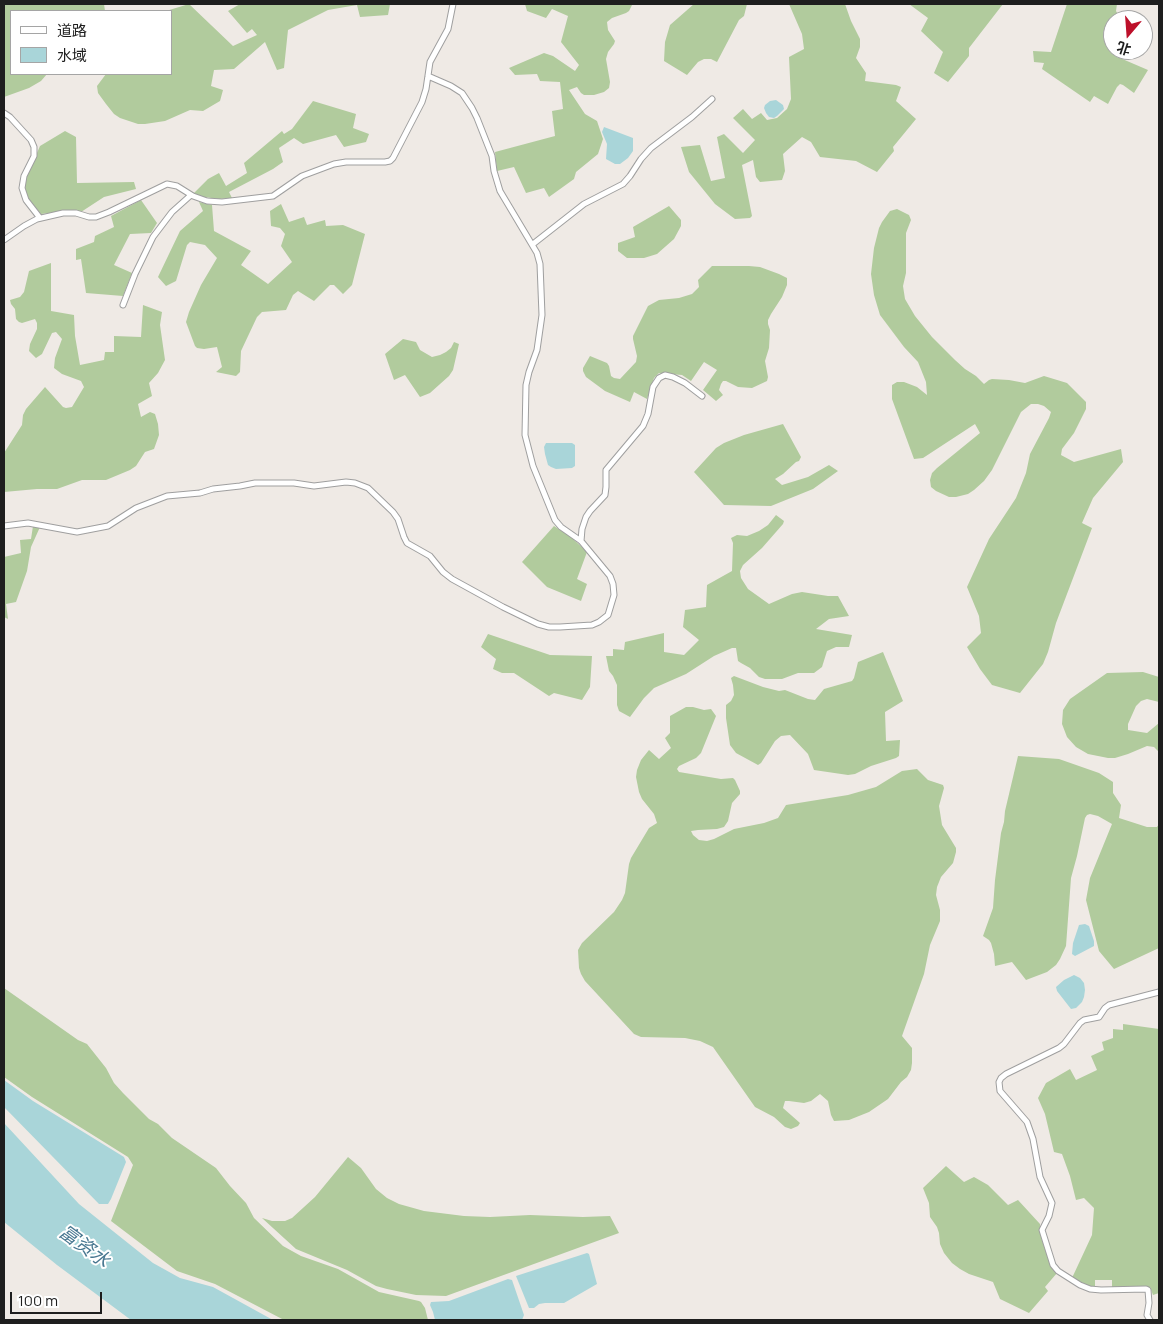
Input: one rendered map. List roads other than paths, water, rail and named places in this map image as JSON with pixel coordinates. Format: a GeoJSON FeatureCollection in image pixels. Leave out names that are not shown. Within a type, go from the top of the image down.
{"type":"FeatureCollection","features":[{"type":"Feature","properties":{"kind":"street"},"geometry":{"type":"LineString","coordinates":[[4,240],[24,226],[40,218],[64,213],[96,217],[167,184],[177,186],[191,195],[207,201],[222,202],[271,196],[302,176],[334,164],[390,161],[420,106],[426,89],[430,62],[449,26],[453,4]]}},
{"type":"Feature","properties":{"kind":"street"},"geometry":{"type":"LineString","coordinates":[[4,526],[28,523],[77,532],[110,525],[136,508],[167,496],[255,483],[294,483],[314,486],[346,482],[355,483],[368,488],[393,512],[398,519],[406,541],[430,556],[443,572],[452,579],[538,624],[560,628],[590,625],[599,622],[608,614],[614,594],[610,576],[581,541],[561,527],[555,520],[532,466],[525,435],[526,385],[537,350],[542,315],[540,264],[537,253],[500,191],[492,156],[478,118],[472,108],[462,93],[428,76]]}},
{"type":"Feature","properties":{"kind":"street"},"geometry":{"type":"LineString","coordinates":[[533,244],[584,204],[623,184],[651,148],[692,117],[712,99]]}},
{"type":"Feature","properties":{"kind":"street"},"geometry":{"type":"LineString","coordinates":[[4,113],[32,140],[34,156],[24,176],[22,188],[26,200],[40,218]]}},
{"type":"Feature","properties":{"kind":"street"},"geometry":{"type":"LineString","coordinates":[[123,305],[135,274],[154,237],[172,212],[191,195]]}},
{"type":"Feature","properties":{"kind":"street"},"geometry":{"type":"LineString","coordinates":[[581,541],[586,517],[605,495],[606,470],[643,426],[648,414],[653,387],[659,378],[666,375],[674,377],[702,396]]}},
{"type":"Feature","properties":{"kind":"street"},"geometry":{"type":"LineString","coordinates":[[1150,1320],[1147,1315],[1149,1303],[1148,1290],[1090,1289],[1058,1271],[1053,1265],[1042,1230],[1049,1216],[1052,1203],[1040,1177],[1033,1139],[1027,1122],[1000,1091],[999,1082],[1002,1076],[1059,1048],[1080,1023],[1084,1020],[1099,1017],[1109,1004],[1159,992]]}},
{"type":"Feature","properties":{"kind":"water"},"geometry":{"type":"Polygon","coordinates":[[[776,100],[783,105],[784,109],[774,118],[769,117],[764,108],[765,105],[770,101],[776,100]]]}},
{"type":"Feature","properties":{"kind":"water"},"geometry":{"type":"Polygon","coordinates":[[[604,127],[633,138],[633,151],[620,164],[615,164],[606,159],[607,144],[602,132],[604,127]]]}},
{"type":"Feature","properties":{"kind":"water"},"geometry":{"type":"Polygon","coordinates":[[[546,443],[572,443],[575,445],[575,466],[572,468],[556,469],[548,465],[544,447],[546,443]]]}},
{"type":"Feature","properties":{"kind":"water"},"geometry":{"type":"Polygon","coordinates":[[[1085,924],[1089,926],[1094,946],[1075,956],[1072,954],[1073,943],[1079,925],[1085,924]]]}},
{"type":"Feature","properties":{"kind":"water"},"geometry":{"type":"Polygon","coordinates":[[[1074,975],[1084,983],[1085,990],[1082,1002],[1076,1008],[1071,1009],[1056,987],[1074,975]]]}},
{"type":"Feature","properties":{"kind":"water"},"geometry":{"type":"Polygon","coordinates":[[[4,1080],[33,1101],[124,1157],[126,1162],[108,1204],[99,1204],[4,1107],[4,1080]]]}},
{"type":"Feature","properties":{"kind":"water","name":"富资水"},"geometry":{"type":"Polygon","coordinates":[[[4,1123],[79,1204],[153,1263],[180,1278],[213,1287],[273,1320],[131,1320],[57,1265],[4,1222],[4,1123]]]}},
{"type":"Feature","properties":{"kind":"water"},"geometry":{"type":"Polygon","coordinates":[[[587,1253],[589,1254],[597,1284],[564,1303],[545,1303],[529,1308],[516,1276],[587,1253]]]}},
{"type":"Feature","properties":{"kind":"water"},"geometry":{"type":"Polygon","coordinates":[[[508,1279],[512,1280],[524,1315],[522,1320],[435,1320],[430,1305],[431,1302],[449,1301],[508,1279]]]}}]}
